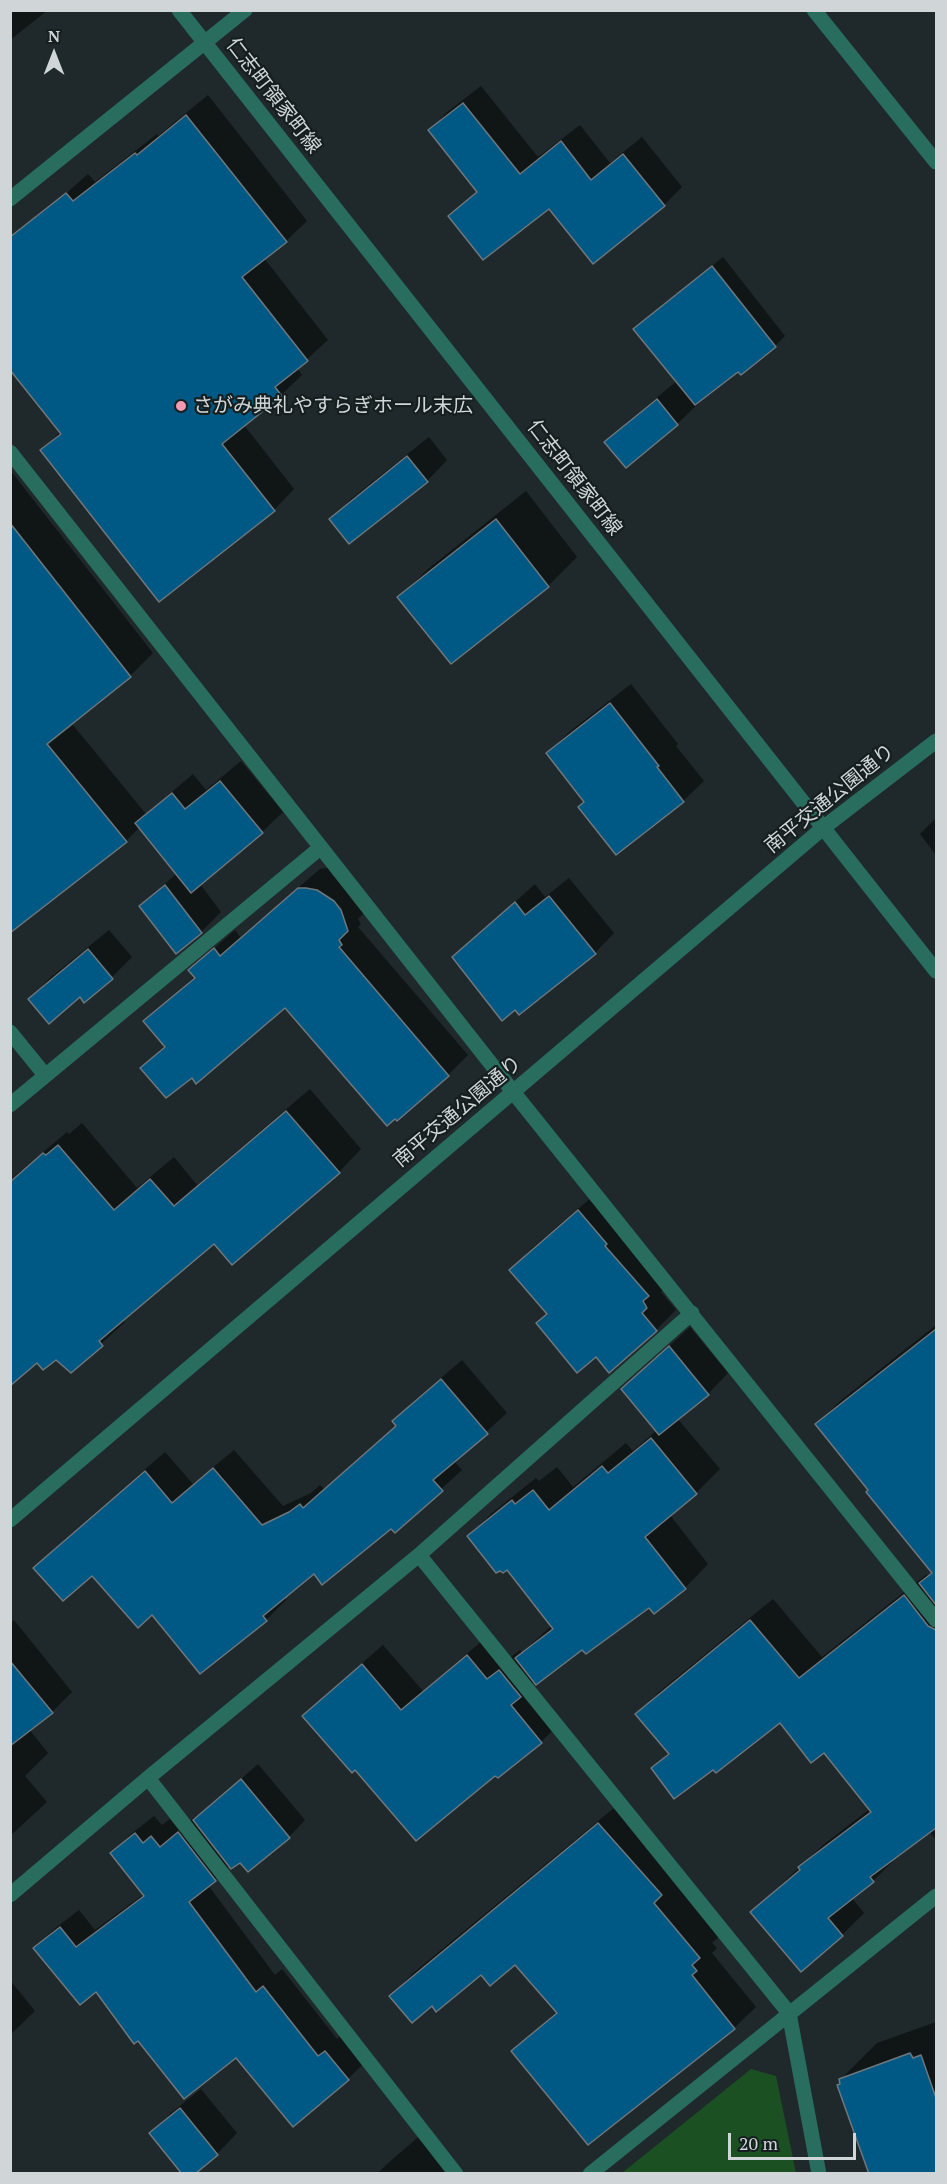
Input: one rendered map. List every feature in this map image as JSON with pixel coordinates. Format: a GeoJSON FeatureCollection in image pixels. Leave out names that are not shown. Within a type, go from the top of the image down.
{"type":"FeatureCollection","features":[{"type":"Feature","properties":{"kind":"street","name":"仁志町領家町線"},"geometry":{"type":"LineString","coordinates":[[179,10],[936,971]]}},
{"type":"Feature","properties":{"kind":"street"},"geometry":{"type":"LineString","coordinates":[[10,199],[245,10]]}},
{"type":"Feature","properties":{"kind":"street"},"geometry":{"type":"LineString","coordinates":[[814,10],[936,162]]}},
{"type":"Feature","properties":{"kind":"street"},"geometry":{"type":"LineString","coordinates":[[10,452],[514,1093],[936,1620]]}},
{"type":"Feature","properties":{"kind":"street","name":"南平交通公園通り"},"geometry":{"type":"LineString","coordinates":[[10,1520],[823,828],[936,741]]}},
{"type":"Feature","properties":{"kind":"street"},"geometry":{"type":"LineString","coordinates":[[10,1105],[320,848]]}},
{"type":"Feature","properties":{"kind":"street"},"geometry":{"type":"LineString","coordinates":[[10,1032],[45,1075]]}},
{"type":"Feature","properties":{"kind":"street"},"geometry":{"type":"LineString","coordinates":[[10,1895],[419,1555],[692,1313]]}},
{"type":"Feature","properties":{"kind":"street"},"geometry":{"type":"LineString","coordinates":[[419,1555],[789,2013],[819,2174]]}},
{"type":"Feature","properties":{"kind":"street"},"geometry":{"type":"LineString","coordinates":[[148,1779],[456,2174]]}},
{"type":"Feature","properties":{"kind":"street"},"geometry":{"type":"LineString","coordinates":[[590,2174],[789,2013],[935,1901]]}},
{"type":"Feature","properties":{"kind":"green space"},"geometry":{"type":"Polygon","coordinates":[[[751,2069],[776,2076],[796,2173],[622,2173],[751,2069]]]}},
{"type":"Feature","properties":{"kind":"building"},"geometry":{"type":"Polygon","coordinates":[[[463,103],[520,174],[561,141],[591,180],[623,154],[665,206],[593,264],[549,209],[483,260],[448,216],[477,192],[428,130],[463,103]]]}},
{"type":"Feature","properties":{"kind":"building"},"geometry":{"type":"Polygon","coordinates":[[[186,115],[287,242],[242,277],[308,361],[275,387],[282,396],[222,444],[275,511],[159,602],[40,450],[61,434],[10,370],[10,237],[66,193],[73,201],[135,153],[137,155],[186,115]]]}},
{"type":"Feature","properties":{"kind":"building"},"geometry":{"type":"Polygon","coordinates":[[[712,266],[776,347],[741,375],[738,372],[695,405],[633,329],[712,266]]]}},
{"type":"Feature","properties":{"kind":"building"},"geometry":{"type":"Polygon","coordinates":[[[657,399],[678,425],[626,468],[604,442],[657,399]]]}},
{"type":"Feature","properties":{"kind":"building"},"geometry":{"type":"Polygon","coordinates":[[[407,456],[428,482],[349,544],[329,519],[407,456]]]}},
{"type":"Feature","properties":{"kind":"building"},"geometry":{"type":"Polygon","coordinates":[[[496,519],[549,587],[451,664],[397,597],[496,519]]]}},
{"type":"Feature","properties":{"kind":"building"},"geometry":{"type":"Polygon","coordinates":[[[10,523],[131,677],[47,744],[127,842],[10,933],[10,523]]]}},
{"type":"Feature","properties":{"kind":"building"},"geometry":{"type":"Polygon","coordinates":[[[610,703],[684,802],[616,855],[578,807],[584,802],[546,753],[610,703]]]}},
{"type":"Feature","properties":{"kind":"building"},"geometry":{"type":"Polygon","coordinates":[[[220,781],[263,833],[191,893],[135,823],[172,793],[185,809],[220,781]]]}},
{"type":"Feature","properties":{"kind":"building"},"geometry":{"type":"Polygon","coordinates":[[[165,885],[202,933],[176,954],[139,906],[165,885]]]}},
{"type":"Feature","properties":{"kind":"building"},"geometry":{"type":"Polygon","coordinates":[[[298,888],[317,890],[334,901],[341,910],[348,931],[339,940],[342,945],[339,947],[449,1076],[397,1121],[395,1119],[387,1126],[285,1008],[196,1084],[192,1078],[166,1098],[140,1068],[165,1047],[143,1021],[195,978],[188,970],[214,948],[220,956],[298,888]]]}},
{"type":"Feature","properties":{"kind":"building"},"geometry":{"type":"Polygon","coordinates":[[[549,896],[596,954],[519,1015],[515,1010],[502,1021],[452,957],[515,902],[525,915],[549,896]]]}},
{"type":"Feature","properties":{"kind":"building"},"geometry":{"type":"Polygon","coordinates":[[[88,949],[113,979],[84,1003],[80,997],[49,1024],[28,999],[88,949]]]}},
{"type":"Feature","properties":{"kind":"building"},"geometry":{"type":"Polygon","coordinates":[[[286,1111],[340,1173],[232,1265],[214,1244],[99,1341],[103,1346],[71,1373],[56,1360],[43,1370],[37,1363],[10,1386],[10,1182],[43,1153],[46,1155],[58,1145],[114,1210],[150,1179],[174,1206],[286,1111]]]}},
{"type":"Feature","properties":{"kind":"building"},"geometry":{"type":"Polygon","coordinates":[[[578,1210],[607,1244],[605,1246],[649,1296],[643,1301],[647,1308],[642,1313],[657,1331],[609,1373],[596,1357],[577,1373],[536,1323],[547,1314],[509,1270],[578,1210]]]}},
{"type":"Feature","properties":{"kind":"building"},"geometry":{"type":"Polygon","coordinates":[[[936,1329],[936,1605],[919,1583],[932,1573],[866,1492],[868,1490],[815,1424],[936,1329]]]}},
{"type":"Feature","properties":{"kind":"building"},"geometry":{"type":"Polygon","coordinates":[[[669,1346],[709,1395],[659,1435],[621,1389],[669,1346]]]}},
{"type":"Feature","properties":{"kind":"building"},"geometry":{"type":"Polygon","coordinates":[[[441,1379],[488,1434],[433,1480],[443,1491],[395,1533],[391,1529],[322,1585],[314,1574],[263,1616],[267,1621],[200,1674],[152,1615],[138,1628],[92,1576],[63,1601],[33,1568],[145,1471],[172,1503],[213,1468],[262,1525],[300,1504],[303,1508],[396,1426],[392,1421],[441,1379]]]}},
{"type":"Feature","properties":{"kind":"building"},"geometry":{"type":"Polygon","coordinates":[[[651,1438],[697,1494],[645,1537],[686,1589],[654,1614],[649,1608],[586,1654],[582,1650],[536,1685],[515,1658],[553,1629],[507,1570],[503,1573],[500,1571],[496,1573],[467,1536],[512,1500],[515,1504],[533,1490],[549,1510],[602,1466],[608,1473],[651,1438]]]}},
{"type":"Feature","properties":{"kind":"building"},"geometry":{"type":"Polygon","coordinates":[[[904,1595],[928,1626],[936,1630],[936,1828],[870,1877],[874,1882],[828,1918],[843,1936],[801,1972],[750,1912],[800,1870],[798,1867],[871,1812],[824,1753],[811,1763],[780,1723],[716,1773],[713,1770],[674,1799],[651,1768],[669,1754],[635,1714],[750,1620],[799,1678],[904,1595]]]}},
{"type":"Feature","properties":{"kind":"building"},"geometry":{"type":"Polygon","coordinates":[[[467,1655],[487,1679],[499,1670],[521,1697],[511,1705],[542,1743],[498,1778],[495,1776],[416,1841],[355,1770],[352,1773],[302,1716],[362,1664],[401,1710],[467,1655]]]}},
{"type":"Feature","properties":{"kind":"building"},"geometry":{"type":"Polygon","coordinates":[[[10,1661],[53,1713],[10,1746],[10,1661]]]}},
{"type":"Feature","properties":{"kind":"building"},"geometry":{"type":"Polygon","coordinates":[[[241,1779],[290,1838],[248,1872],[240,1863],[231,1869],[193,1820],[241,1779]]]}},
{"type":"Feature","properties":{"kind":"building"},"geometry":{"type":"Polygon","coordinates":[[[598,1823],[662,1895],[654,1903],[700,1958],[692,1965],[697,1971],[692,1975],[735,2029],[588,2145],[511,2051],[557,2013],[515,1965],[490,1986],[481,1975],[436,2012],[432,2006],[412,2023],[389,1996],[598,1823]]]}},
{"type":"Feature","properties":{"kind":"building"},"geometry":{"type":"Polygon","coordinates":[[[178,1832],[216,1881],[189,1902],[256,1992],[263,1986],[318,2056],[325,2051],[349,2080],[293,2127],[236,2058],[184,2099],[138,2041],[134,2044],[96,1992],[80,2005],[33,1948],[60,1927],[76,1947],[144,1896],[110,1853],[135,1833],[143,1843],[151,1836],[160,1847],[178,1832]]]}},
{"type":"Feature","properties":{"kind":"building"},"geometry":{"type":"Polygon","coordinates":[[[910,2053],[913,2058],[921,2055],[936,2098],[936,2174],[869,2174],[837,2085],[840,2084],[839,2079],[910,2053]]]}},
{"type":"Feature","properties":{"kind":"building"},"geometry":{"type":"Polygon","coordinates":[[[180,2108],[218,2155],[195,2174],[182,2174],[149,2133],[180,2108]]]}},
{"type":"Feature","properties":{"kind":"place","name":"さがみ典礼やすらぎホール末広"},"geometry":{"type":"Point","coordinates":[181,406]}}]}
